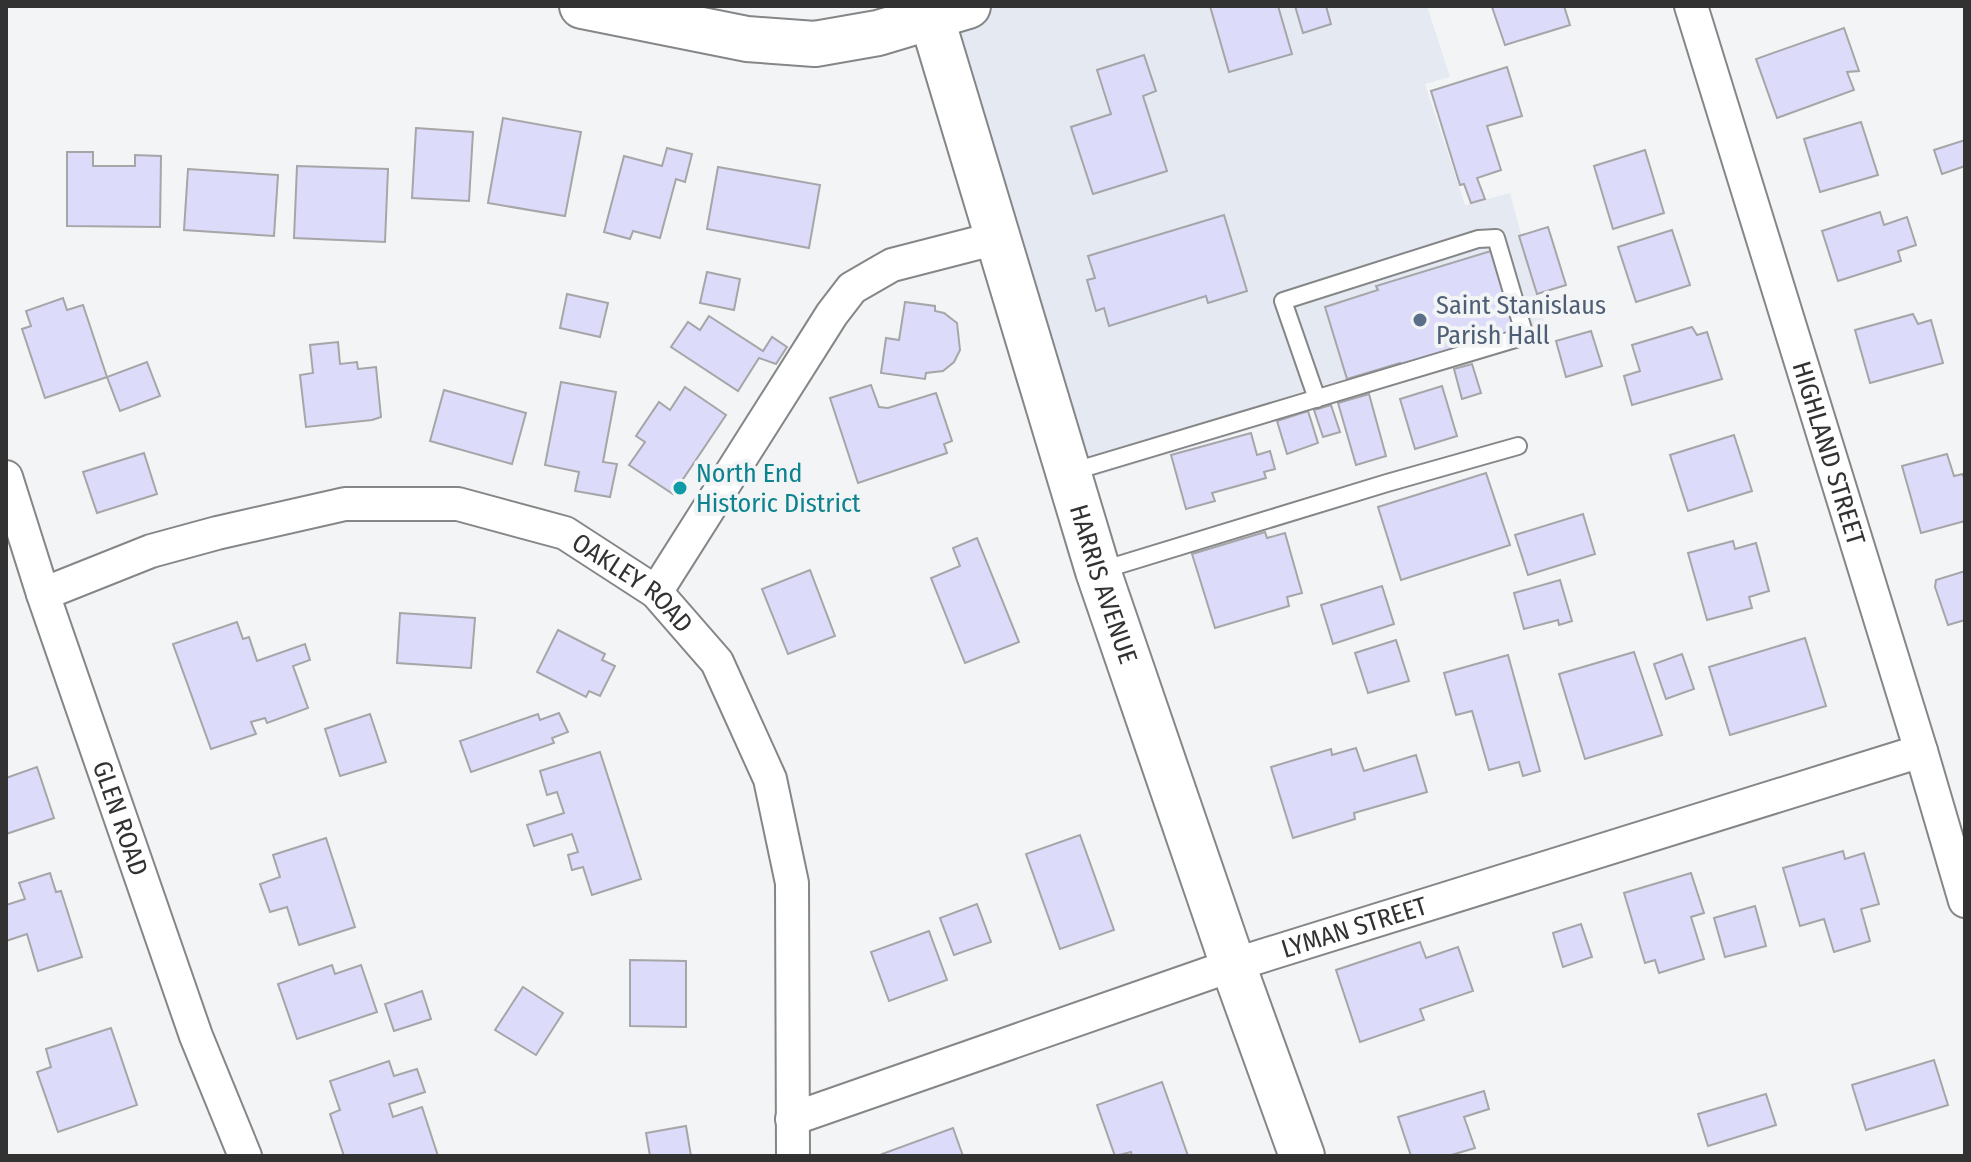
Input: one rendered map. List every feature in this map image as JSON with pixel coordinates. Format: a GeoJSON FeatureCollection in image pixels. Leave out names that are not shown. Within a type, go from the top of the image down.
{"type":"FeatureCollection","features":[{"type":"Feature","properties":{"kind":"main road"},"geometry":{"type":"LineString","coordinates":[[582,6],[747,39],[815,44],[878,33],[942,10]]}},
{"type":"Feature","properties":{"kind":"main road","name":"HARRIS AVENUE"},"geometry":{"type":"LineString","coordinates":[[942,10],[997,238],[1098,571],[1302,1156]]}},
{"type":"Feature","properties":{"kind":"street","name":"HIGHLAND STREET"},"geometry":{"type":"LineString","coordinates":[[1691,6],[1965,901]]}},
{"type":"Feature","properties":{"kind":"street"},"geometry":{"type":"LineString","coordinates":[[656,592],[832,314],[852,288],[892,265],[997,238]]}},
{"type":"Feature","properties":{"kind":"street","name":"GLEN ROAD"},"geometry":{"type":"LineString","coordinates":[[6,477],[43,594],[196,1036],[245,1156]]}},
{"type":"Feature","properties":{"kind":"street","name":"OAKLEY ROAD"},"geometry":{"type":"LineString","coordinates":[[43,594],[151,551],[345,504],[458,504],[565,533],[656,592],[717,662],[770,779],[792,883],[793,1156]]}},
{"type":"Feature","properties":{"kind":"street","name":"LYMAN STREET"},"geometry":{"type":"LineString","coordinates":[[792,1119],[1233,965],[1921,751]]}},
{"type":"Feature","properties":{"kind":"lane"},"geometry":{"type":"LineString","coordinates":[[1068,473],[1317,399],[1525,336],[1496,238],[1478,239],[1283,301],[1317,399]]}},
{"type":"Feature","properties":{"kind":"lane"},"geometry":{"type":"LineString","coordinates":[[1098,571],[1518,446]]}},
{"type":"Feature","properties":{"kind":"shaded area"},"geometry":{"type":"Polygon","coordinates":[[[918,6],[1427,6],[1450,77],[1425,84],[1465,205],[1510,193],[1549,339],[1076,482],[918,6]]]}},
{"type":"Feature","properties":{"kind":"building"},"geometry":{"type":"Polygon","coordinates":[[[1210,6],[1278,6],[1292,54],[1229,72],[1210,6]]]}},
{"type":"Feature","properties":{"kind":"building"},"geometry":{"type":"Polygon","coordinates":[[[1295,6],[1326,6],[1331,24],[1303,33],[1295,6]]]}},
{"type":"Feature","properties":{"kind":"building"},"geometry":{"type":"Polygon","coordinates":[[[1564,6],[1570,25],[1505,45],[1492,7],[1564,6]]]}},
{"type":"Feature","properties":{"kind":"building"},"geometry":{"type":"Polygon","coordinates":[[[1844,28],[1859,71],[1847,72],[1854,90],[1777,118],[1756,59],[1844,28]]]}},
{"type":"Feature","properties":{"kind":"building"},"geometry":{"type":"Polygon","coordinates":[[[1144,55],[1156,91],[1143,96],[1167,171],[1093,194],[1071,127],[1111,114],[1097,70],[1144,55]]]}},
{"type":"Feature","properties":{"kind":"building"},"geometry":{"type":"Polygon","coordinates":[[[1507,67],[1522,116],[1487,126],[1501,170],[1477,178],[1485,199],[1471,203],[1464,184],[1460,185],[1431,91],[1507,67]]]}},
{"type":"Feature","properties":{"kind":"building"},"geometry":{"type":"Polygon","coordinates":[[[503,118],[581,132],[565,216],[488,203],[503,118]]]}},
{"type":"Feature","properties":{"kind":"building"},"geometry":{"type":"Polygon","coordinates":[[[1861,122],[1878,175],[1820,192],[1804,139],[1861,122]]]}},
{"type":"Feature","properties":{"kind":"building"},"geometry":{"type":"Polygon","coordinates":[[[416,128],[473,132],[469,201],[412,198],[416,128]]]}},
{"type":"Feature","properties":{"kind":"building"},"geometry":{"type":"Polygon","coordinates":[[[1965,140],[1965,166],[1942,174],[1934,150],[1965,140]]]}},
{"type":"Feature","properties":{"kind":"building"},"geometry":{"type":"Polygon","coordinates":[[[667,148],[692,154],[685,182],[676,179],[660,238],[633,231],[630,239],[604,232],[624,156],[662,166],[667,148]]]}},
{"type":"Feature","properties":{"kind":"building"},"geometry":{"type":"Polygon","coordinates":[[[1645,150],[1664,213],[1613,229],[1594,166],[1645,150]]]}},
{"type":"Feature","properties":{"kind":"building"},"geometry":{"type":"Polygon","coordinates":[[[67,152],[93,152],[93,166],[135,166],[135,155],[161,156],[160,227],[67,226],[67,152]]]}},
{"type":"Feature","properties":{"kind":"building"},"geometry":{"type":"Polygon","coordinates":[[[297,166],[388,169],[385,242],[294,238],[297,166]]]}},
{"type":"Feature","properties":{"kind":"building"},"geometry":{"type":"Polygon","coordinates":[[[718,167],[820,185],[809,248],[707,229],[718,167]]]}},
{"type":"Feature","properties":{"kind":"building"},"geometry":{"type":"Polygon","coordinates":[[[188,169],[278,175],[274,236],[184,230],[188,169]]]}},
{"type":"Feature","properties":{"kind":"building"},"geometry":{"type":"Polygon","coordinates":[[[1880,212],[1884,225],[1907,217],[1916,245],[1898,251],[1901,261],[1838,281],[1822,231],[1880,212]]]}},
{"type":"Feature","properties":{"kind":"building"},"geometry":{"type":"Polygon","coordinates":[[[1224,215],[1247,291],[1208,303],[1206,296],[1109,326],[1104,308],[1096,311],[1087,280],[1095,278],[1088,256],[1224,215]]]}},
{"type":"Feature","properties":{"kind":"building"},"geometry":{"type":"Polygon","coordinates":[[[1548,227],[1566,285],[1537,294],[1519,236],[1548,227]]]}},
{"type":"Feature","properties":{"kind":"building"},"geometry":{"type":"Polygon","coordinates":[[[1672,230],[1690,285],[1636,302],[1618,247],[1672,230]]]}},
{"type":"Feature","properties":{"kind":"building","name":"Saint Stanislaus Parish Hall"},"geometry":{"type":"Polygon","coordinates":[[[1491,251],[1516,332],[1401,368],[1400,363],[1347,379],[1325,307],[1378,290],[1376,286],[1491,251]]]}},
{"type":"Feature","properties":{"kind":"building"},"geometry":{"type":"Polygon","coordinates":[[[707,272],[740,279],[734,310],[700,303],[707,272]]]}},
{"type":"Feature","properties":{"kind":"building"},"geometry":{"type":"Polygon","coordinates":[[[567,294],[608,303],[600,337],[560,328],[567,294]]]}},
{"type":"Feature","properties":{"kind":"building"},"geometry":{"type":"Polygon","coordinates":[[[63,298],[67,310],[83,305],[107,377],[45,398],[22,329],[31,326],[26,311],[63,298]]]}},
{"type":"Feature","properties":{"kind":"building"},"geometry":{"type":"Polygon","coordinates":[[[905,302],[935,306],[935,311],[944,313],[957,323],[960,350],[954,362],[943,371],[926,373],[925,379],[881,373],[886,338],[899,340],[905,302]]]}},
{"type":"Feature","properties":{"kind":"building"},"geometry":{"type":"Polygon","coordinates":[[[1913,314],[1918,324],[1931,320],[1943,363],[1870,383],[1855,330],[1913,314]]]}},
{"type":"Feature","properties":{"kind":"building"},"geometry":{"type":"Polygon","coordinates":[[[709,316],[763,351],[772,337],[787,347],[776,364],[759,358],[738,391],[671,347],[688,322],[700,330],[709,316]]]}},
{"type":"Feature","properties":{"kind":"building"},"geometry":{"type":"Polygon","coordinates":[[[1692,327],[1697,335],[1707,332],[1722,379],[1632,405],[1624,376],[1640,371],[1632,345],[1692,327]]]}},
{"type":"Feature","properties":{"kind":"building"},"geometry":{"type":"Polygon","coordinates":[[[1591,331],[1602,366],[1566,377],[1556,341],[1591,331]]]}},
{"type":"Feature","properties":{"kind":"building"},"geometry":{"type":"Polygon","coordinates":[[[338,342],[340,364],[357,362],[358,369],[376,367],[381,417],[306,427],[300,375],[313,373],[310,345],[338,342]]]}},
{"type":"Feature","properties":{"kind":"building"},"geometry":{"type":"Polygon","coordinates":[[[147,362],[160,396],[120,411],[107,377],[147,362]]]}},
{"type":"Feature","properties":{"kind":"building"},"geometry":{"type":"Polygon","coordinates":[[[1472,364],[1481,393],[1462,399],[1454,369],[1472,364]]]}},
{"type":"Feature","properties":{"kind":"building"},"geometry":{"type":"Polygon","coordinates":[[[561,382],[616,392],[603,462],[617,464],[610,497],[575,491],[579,472],[545,465],[561,382]]]}},
{"type":"Feature","properties":{"kind":"building"},"geometry":{"type":"Polygon","coordinates":[[[871,385],[879,407],[888,408],[936,393],[952,441],[944,444],[947,453],[858,483],[830,398],[871,385]]]}},
{"type":"Feature","properties":{"kind":"building"},"geometry":{"type":"Polygon","coordinates":[[[1442,386],[1457,436],[1415,449],[1400,399],[1442,386]]]}},
{"type":"Feature","properties":{"kind":"building"},"geometry":{"type":"Polygon","coordinates":[[[685,387],[726,415],[673,494],[629,465],[645,442],[636,436],[659,402],[670,410],[685,387]]]}},
{"type":"Feature","properties":{"kind":"building"},"geometry":{"type":"Polygon","coordinates":[[[444,390],[526,413],[512,464],[430,441],[444,390]]]}},
{"type":"Feature","properties":{"kind":"building"},"geometry":{"type":"Polygon","coordinates":[[[1369,394],[1386,456],[1356,465],[1338,403],[1369,394]]]}},
{"type":"Feature","properties":{"kind":"building"},"geometry":{"type":"Polygon","coordinates":[[[1331,405],[1340,432],[1323,437],[1314,410],[1331,405]]]}},
{"type":"Feature","properties":{"kind":"building"},"geometry":{"type":"Polygon","coordinates":[[[1308,411],[1318,443],[1287,454],[1277,421],[1308,411]]]}},
{"type":"Feature","properties":{"kind":"building"},"geometry":{"type":"Polygon","coordinates":[[[1251,433],[1257,455],[1270,451],[1275,469],[1264,472],[1266,478],[1212,493],[1215,501],[1186,509],[1171,455],[1251,433]]]}},
{"type":"Feature","properties":{"kind":"building"},"geometry":{"type":"Polygon","coordinates":[[[1734,435],[1752,491],[1688,511],[1670,455],[1734,435]]]}},
{"type":"Feature","properties":{"kind":"building"},"geometry":{"type":"Polygon","coordinates":[[[144,453],[157,494],[97,513],[83,472],[144,453]]]}},
{"type":"Feature","properties":{"kind":"building"},"geometry":{"type":"Polygon","coordinates":[[[1947,454],[1954,476],[1963,474],[1965,521],[1921,533],[1902,466],[1947,454]]]}},
{"type":"Feature","properties":{"kind":"building"},"geometry":{"type":"Polygon","coordinates":[[[1486,473],[1510,545],[1401,580],[1378,507],[1486,473]]]}},
{"type":"Feature","properties":{"kind":"building"},"geometry":{"type":"Polygon","coordinates":[[[1583,514],[1595,554],[1528,575],[1515,535],[1583,514]]]}},
{"type":"Feature","properties":{"kind":"building"},"geometry":{"type":"Polygon","coordinates":[[[1265,532],[1267,538],[1285,533],[1302,593],[1287,597],[1289,606],[1215,628],[1192,554],[1265,532]]]}},
{"type":"Feature","properties":{"kind":"building"},"geometry":{"type":"Polygon","coordinates":[[[977,538],[1019,642],[965,663],[931,578],[960,566],[953,548],[977,538]]]}},
{"type":"Feature","properties":{"kind":"building"},"geometry":{"type":"Polygon","coordinates":[[[1733,541],[1735,549],[1756,543],[1769,591],[1749,597],[1752,608],[1707,620],[1688,553],[1733,541]]]}},
{"type":"Feature","properties":{"kind":"building"},"geometry":{"type":"Polygon","coordinates":[[[810,570],[835,636],[788,654],[762,589],[810,570]]]}},
{"type":"Feature","properties":{"kind":"building"},"geometry":{"type":"Polygon","coordinates":[[[1965,571],[1965,620],[1948,625],[1935,587],[1936,580],[1965,571]]]}},
{"type":"Feature","properties":{"kind":"building"},"geometry":{"type":"Polygon","coordinates":[[[1560,580],[1572,621],[1559,625],[1558,620],[1524,629],[1514,593],[1560,580]]]}},
{"type":"Feature","properties":{"kind":"building"},"geometry":{"type":"Polygon","coordinates":[[[1382,586],[1394,624],[1333,644],[1321,605],[1382,586]]]}},
{"type":"Feature","properties":{"kind":"building"},"geometry":{"type":"Polygon","coordinates":[[[400,613],[475,618],[471,668],[397,663],[400,613]]]}},
{"type":"Feature","properties":{"kind":"building"},"geometry":{"type":"Polygon","coordinates":[[[237,622],[243,639],[249,637],[257,661],[305,644],[310,660],[293,666],[308,708],[267,723],[265,718],[251,722],[256,734],[211,749],[173,644],[237,622]]]}},
{"type":"Feature","properties":{"kind":"building"},"geometry":{"type":"Polygon","coordinates":[[[558,630],[605,654],[602,660],[615,666],[600,696],[589,691],[586,697],[537,672],[558,630]]]}},
{"type":"Feature","properties":{"kind":"building"},"geometry":{"type":"Polygon","coordinates":[[[1805,638],[1826,706],[1730,735],[1709,667],[1805,638]]]}},
{"type":"Feature","properties":{"kind":"building"},"geometry":{"type":"Polygon","coordinates":[[[1396,640],[1409,681],[1368,693],[1355,653],[1396,640]]]}},
{"type":"Feature","properties":{"kind":"building"},"geometry":{"type":"Polygon","coordinates":[[[1634,652],[1662,735],[1585,759],[1559,674],[1634,652]]]}},
{"type":"Feature","properties":{"kind":"building"},"geometry":{"type":"Polygon","coordinates":[[[1682,654],[1694,689],[1666,699],[1654,664],[1682,654]]]}},
{"type":"Feature","properties":{"kind":"building"},"geometry":{"type":"Polygon","coordinates":[[[1508,655],[1540,771],[1523,776],[1519,762],[1489,770],[1472,711],[1456,715],[1444,673],[1508,655]]]}},
{"type":"Feature","properties":{"kind":"building"},"geometry":{"type":"Polygon","coordinates":[[[559,713],[568,732],[552,738],[554,743],[471,772],[460,741],[538,714],[540,720],[559,713]]]}},
{"type":"Feature","properties":{"kind":"building"},"geometry":{"type":"Polygon","coordinates":[[[370,714],[386,762],[340,776],[325,729],[370,714]]]}},
{"type":"Feature","properties":{"kind":"building"},"geometry":{"type":"Polygon","coordinates":[[[1356,748],[1364,771],[1416,755],[1427,792],[1354,813],[1355,819],[1293,838],[1271,767],[1331,749],[1332,755],[1356,748]]]}},
{"type":"Feature","properties":{"kind":"building"},"geometry":{"type":"Polygon","coordinates":[[[600,752],[641,879],[592,895],[583,867],[572,870],[568,855],[578,852],[572,834],[534,846],[527,825],[564,813],[557,792],[547,795],[540,771],[600,752]]]}},
{"type":"Feature","properties":{"kind":"building"},"geometry":{"type":"Polygon","coordinates":[[[37,767],[54,818],[6,834],[6,778],[37,767]]]}},
{"type":"Feature","properties":{"kind":"building"},"geometry":{"type":"Polygon","coordinates":[[[1080,835],[1114,930],[1060,949],[1026,854],[1080,835]]]}},
{"type":"Feature","properties":{"kind":"building"},"geometry":{"type":"Polygon","coordinates":[[[326,838],[355,927],[299,945],[287,907],[270,912],[260,884],[280,877],[273,855],[326,838]]]}},
{"type":"Feature","properties":{"kind":"building"},"geometry":{"type":"Polygon","coordinates":[[[1843,851],[1845,859],[1864,853],[1879,904],[1861,909],[1870,941],[1834,952],[1824,919],[1800,926],[1783,868],[1843,851]]]}},
{"type":"Feature","properties":{"kind":"building"},"geometry":{"type":"Polygon","coordinates":[[[50,873],[56,892],[61,891],[82,957],[38,971],[27,934],[6,941],[6,905],[25,899],[19,883],[50,873]]]}},
{"type":"Feature","properties":{"kind":"building"},"geometry":{"type":"Polygon","coordinates":[[[1691,873],[1704,913],[1691,917],[1704,959],[1659,973],[1655,960],[1645,963],[1624,893],[1691,873]]]}},
{"type":"Feature","properties":{"kind":"building"},"geometry":{"type":"Polygon","coordinates":[[[977,904],[991,942],[954,955],[940,918],[977,904]]]}},
{"type":"Feature","properties":{"kind":"building"},"geometry":{"type":"Polygon","coordinates":[[[1755,906],[1766,946],[1725,957],[1714,918],[1755,906]]]}},
{"type":"Feature","properties":{"kind":"building"},"geometry":{"type":"Polygon","coordinates":[[[1581,924],[1592,957],[1563,967],[1553,933],[1581,924]]]}},
{"type":"Feature","properties":{"kind":"building"},"geometry":{"type":"Polygon","coordinates":[[[929,931],[947,980],[889,1001],[871,952],[929,931]]]}},
{"type":"Feature","properties":{"kind":"building"},"geometry":{"type":"Polygon","coordinates":[[[1420,942],[1426,958],[1458,947],[1473,991],[1420,1009],[1424,1020],[1360,1042],[1336,970],[1420,942]]]}},
{"type":"Feature","properties":{"kind":"building"},"geometry":{"type":"Polygon","coordinates":[[[630,960],[686,961],[686,1027],[630,1026],[630,960]]]}},
{"type":"Feature","properties":{"kind":"building"},"geometry":{"type":"Polygon","coordinates":[[[332,965],[335,974],[361,965],[377,1012],[297,1039],[278,984],[332,965]]]}},
{"type":"Feature","properties":{"kind":"building"},"geometry":{"type":"Polygon","coordinates":[[[523,987],[563,1013],[536,1055],[495,1030],[523,987]]]}},
{"type":"Feature","properties":{"kind":"building"},"geometry":{"type":"Polygon","coordinates":[[[422,991],[431,1019],[394,1031],[385,1004],[422,991]]]}},
{"type":"Feature","properties":{"kind":"building"},"geometry":{"type":"Polygon","coordinates":[[[111,1028],[137,1105],[58,1132],[37,1072],[51,1067],[46,1049],[111,1028]]]}},
{"type":"Feature","properties":{"kind":"building"},"geometry":{"type":"Polygon","coordinates":[[[1934,1060],[1948,1105],[1866,1130],[1852,1085],[1934,1060]]]}},
{"type":"Feature","properties":{"kind":"building"},"geometry":{"type":"Polygon","coordinates":[[[389,1061],[394,1076],[417,1069],[425,1092],[389,1104],[393,1117],[422,1107],[438,1156],[344,1156],[330,1114],[340,1110],[330,1081],[389,1061]]]}},
{"type":"Feature","properties":{"kind":"building"},"geometry":{"type":"Polygon","coordinates":[[[1162,1082],[1188,1156],[1132,1156],[1131,1152],[1115,1156],[1097,1105],[1162,1082]]]}},
{"type":"Feature","properties":{"kind":"building"},"geometry":{"type":"Polygon","coordinates":[[[1484,1091],[1489,1109],[1464,1117],[1475,1148],[1448,1156],[1411,1156],[1398,1117],[1484,1091]]]}},
{"type":"Feature","properties":{"kind":"building"},"geometry":{"type":"Polygon","coordinates":[[[1766,1094],[1776,1125],[1708,1146],[1698,1114],[1766,1094]]]}},
{"type":"Feature","properties":{"kind":"building"},"geometry":{"type":"Polygon","coordinates":[[[686,1126],[691,1156],[650,1156],[646,1133],[686,1126]]]}},
{"type":"Feature","properties":{"kind":"building"},"geometry":{"type":"Polygon","coordinates":[[[953,1128],[963,1156],[882,1154],[953,1128]]]}},
{"type":"Feature","properties":{"kind":"place","name":"Saint Stanislaus Parish Hall"},"geometry":{"type":"Point","coordinates":[1420,320]}},
{"type":"Feature","properties":{"kind":"place","name":"North End Historic District"},"geometry":{"type":"Point","coordinates":[680,488]}}]}
